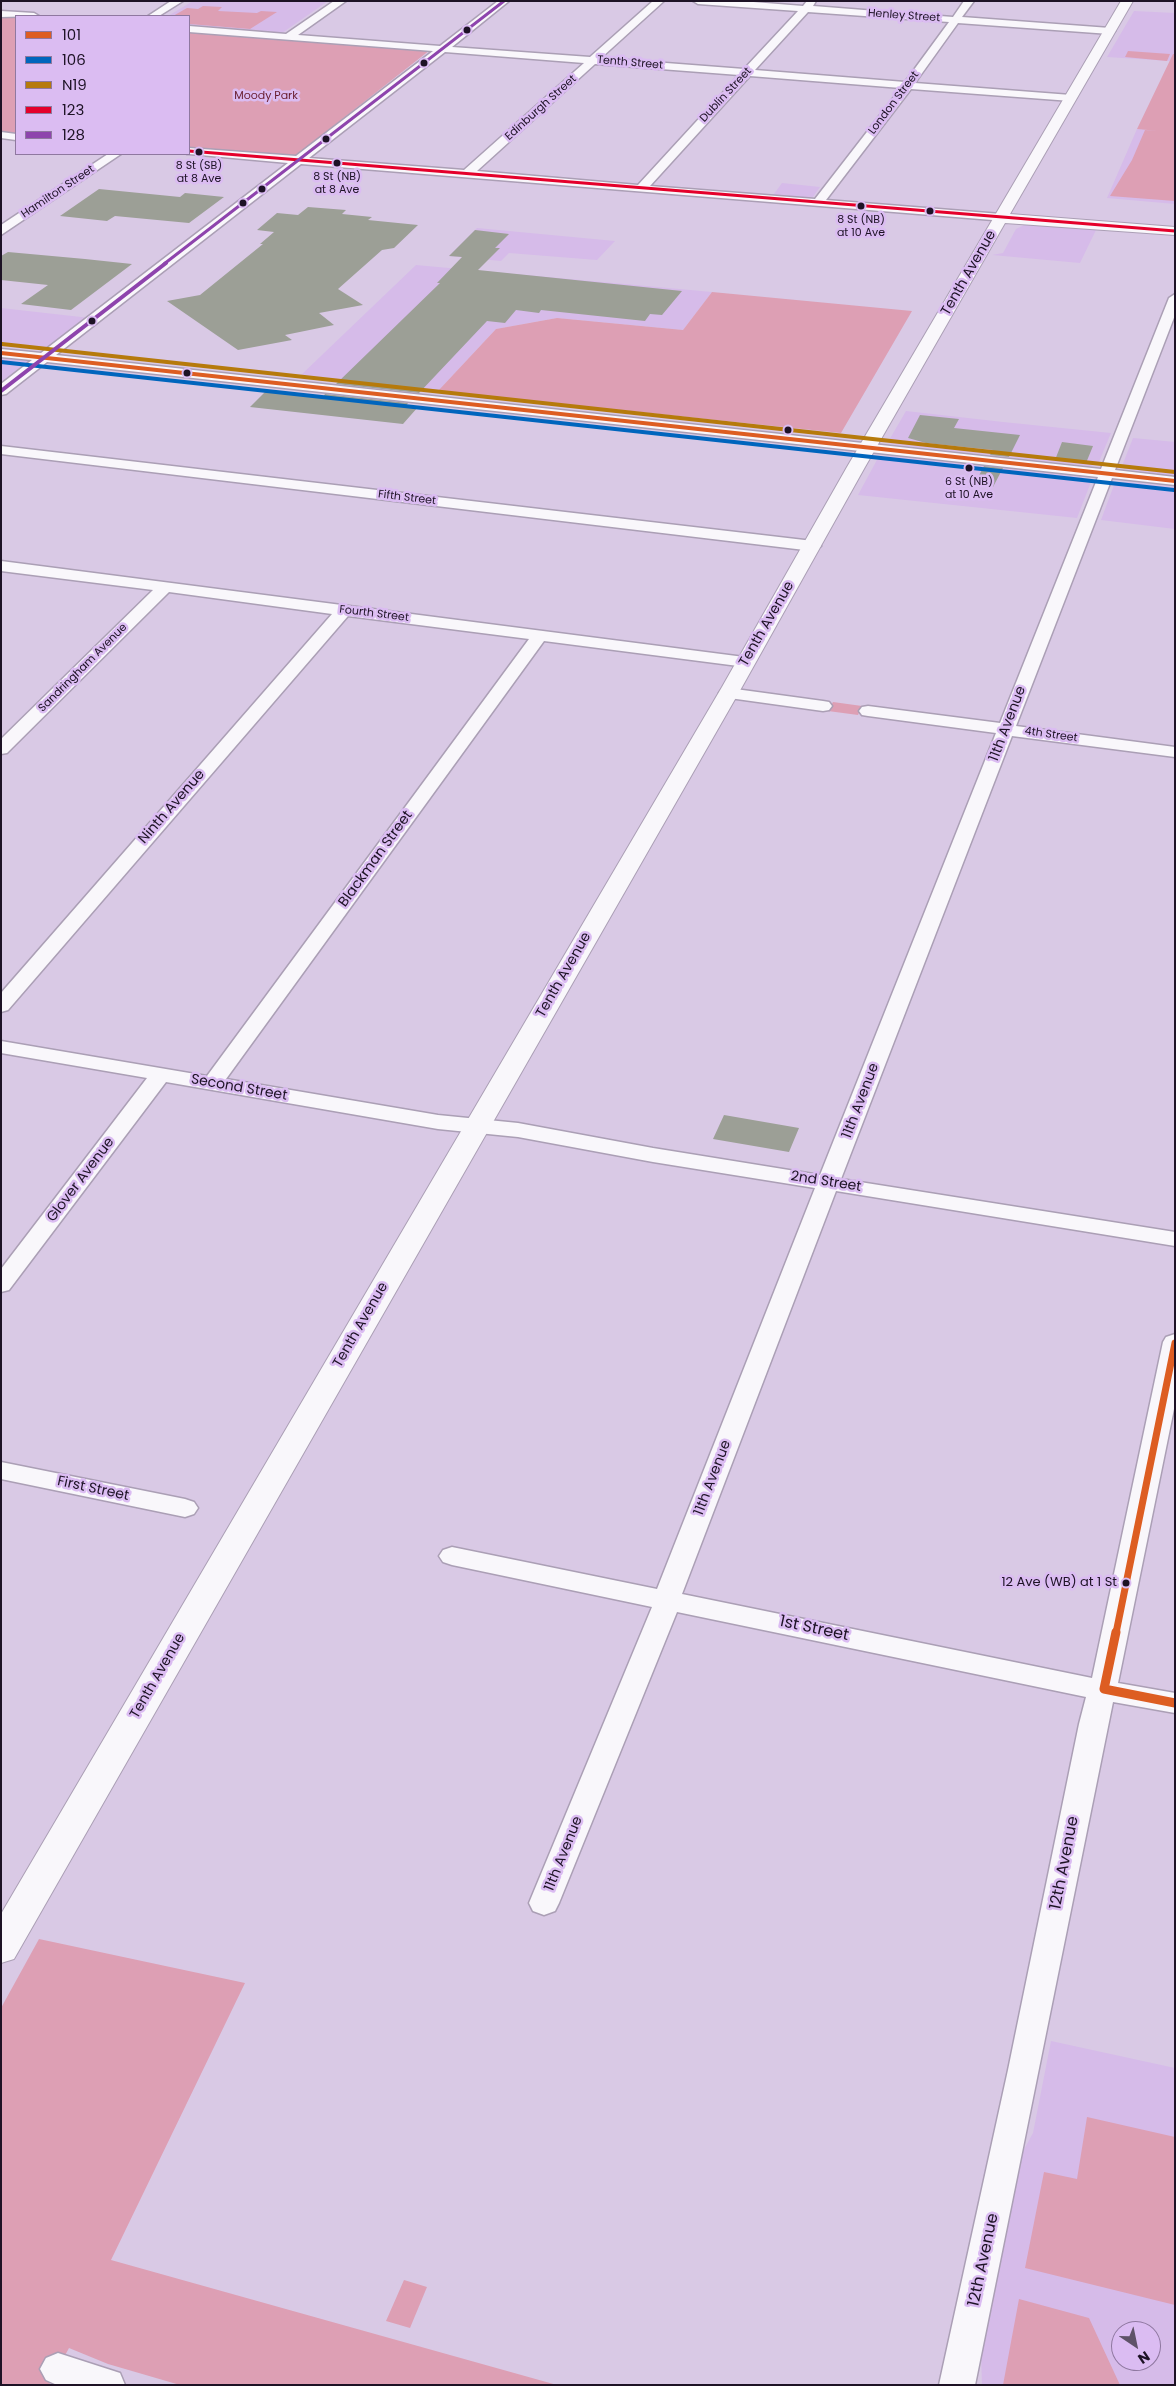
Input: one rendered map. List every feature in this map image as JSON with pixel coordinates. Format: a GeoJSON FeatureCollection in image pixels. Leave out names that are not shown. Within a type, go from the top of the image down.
{"type":"FeatureCollection","features":[{"type":"Feature","properties":{"kind":"main road","name":"Tenth Avenue"},"geometry":{"type":"LineString","coordinates":[[1,1948],[1127,1]]}},
{"type":"Feature","properties":{"kind":"main road"},"geometry":{"type":"LineString","coordinates":[[1001,218],[1175,231]]}},
{"type":"Feature","properties":{"kind":"street"},"geometry":{"type":"LineString","coordinates":[[155,15],[178,1]]}},
{"type":"Feature","properties":{"kind":"street"},"geometry":{"type":"LineString","coordinates":[[288,37],[342,1]]}},
{"type":"Feature","properties":{"kind":"street"},"geometry":{"type":"LineString","coordinates":[[1,391],[47,358],[504,1]]}},
{"type":"Feature","properties":{"kind":"street","name":"Edinburgh Street"},"geometry":{"type":"LineString","coordinates":[[467,174],[659,1]]}},
{"type":"Feature","properties":{"kind":"street","name":"Henley Street"},"geometry":{"type":"LineString","coordinates":[[698,1],[810,5],[954,20],[1110,31]]}},
{"type":"Feature","properties":{"kind":"street","name":"London Street"},"geometry":{"type":"LineString","coordinates":[[818,204],[969,1]]}},
{"type":"Feature","properties":{"kind":"street"},"geometry":{"type":"LineString","coordinates":[[2,14],[19,4]]}},
{"type":"Feature","properties":{"kind":"street","name":"Dublin Street"},"geometry":{"type":"LineString","coordinates":[[640,189],[810,5]]}},
{"type":"Feature","properties":{"kind":"street"},"geometry":{"type":"LineString","coordinates":[[2,14],[18,15]]}},
{"type":"Feature","properties":{"kind":"street","name":"Tenth Street"},"geometry":{"type":"LineString","coordinates":[[190,29],[1071,98]]}},
{"type":"Feature","properties":{"kind":"street"},"geometry":{"type":"LineString","coordinates":[[1,135],[15,137]]}},
{"type":"Feature","properties":{"kind":"street"},"geometry":{"type":"LineString","coordinates":[[190,151],[1001,218]]}},
{"type":"Feature","properties":{"kind":"street","name":"Hamilton Street"},"geometry":{"type":"LineString","coordinates":[[1,231],[114,155]]}},
{"type":"Feature","properties":{"kind":"street","name":"11th Avenue"},"geometry":{"type":"LineString","coordinates":[[544,1903],[662,1617],[1005,729],[1175,298]]}},
{"type":"Feature","properties":{"kind":"street"},"geometry":{"type":"LineString","coordinates":[[1,353],[1175,481]]}},
{"type":"Feature","properties":{"kind":"street","name":"Fifth Street"},"geometry":{"type":"LineString","coordinates":[[1,450],[813,546]]}},
{"type":"Feature","properties":{"kind":"street","name":"Fourth Street"},"geometry":{"type":"LineString","coordinates":[[1,566],[746,662]]}},
{"type":"Feature","properties":{"kind":"street","name":"Sandringham Avenue"},"geometry":{"type":"LineString","coordinates":[[1,749],[165,587]]}},
{"type":"Feature","properties":{"kind":"street","name":"Ninth Avenue"},"geometry":{"type":"LineString","coordinates":[[1,1006],[344,610]]}},
{"type":"Feature","properties":{"kind":"street","name":"Blackman Street"},"geometry":{"type":"LineString","coordinates":[[213,1083],[540,635]]}},
{"type":"Feature","properties":{"kind":"street"},"geometry":{"type":"LineString","coordinates":[[728,693],[823,706]]}},
{"type":"Feature","properties":{"kind":"street","name":"4th Street"},"geometry":{"type":"LineString","coordinates":[[868,711],[1175,752]]}},
{"type":"Feature","properties":{"kind":"street","name":"Second Street"},"geometry":{"type":"LineString","coordinates":[[1,1047],[438,1122],[476,1126]]}},
{"type":"Feature","properties":{"kind":"street","name":"Glover Avenue"},"geometry":{"type":"LineString","coordinates":[[1,1285],[161,1074]]}},
{"type":"Feature","properties":{"kind":"street","name":"2nd Street"},"geometry":{"type":"LineString","coordinates":[[476,1126],[518,1130],[653,1155],[1175,1239]]}},
{"type":"Feature","properties":{"kind":"street","name":"12th Avenue"},"geometry":{"type":"LineString","coordinates":[[957,2385],[1024,2070],[1093,1724],[1104,1689],[1175,1342]]}},
{"type":"Feature","properties":{"kind":"street","name":"First Street"},"geometry":{"type":"LineString","coordinates":[[1,1470],[186,1508]]}},
{"type":"Feature","properties":{"kind":"street","name":"1st Street"},"geometry":{"type":"LineString","coordinates":[[452,1556],[1175,1703]]}},
{"type":"Feature","properties":{"kind":"street"},"geometry":{"type":"LineString","coordinates":[[58,2369],[107,2385]]}},
{"type":"Feature","properties":{"kind":"shaded area"},"geometry":{"type":"Polygon","coordinates":[[[193,1],[328,1],[282,33],[190,25],[190,15],[170,15],[193,1]]]}},
{"type":"Feature","properties":{"kind":"shaded area"},"geometry":{"type":"Polygon","coordinates":[[[1134,11],[1175,13],[1175,54],[1170,61],[1107,57],[1134,11]]]}},
{"type":"Feature","properties":{"kind":"shaded area"},"geometry":{"type":"Polygon","coordinates":[[[1137,129],[1175,131],[1175,204],[1107,198],[1137,129]]]}},
{"type":"Feature","properties":{"kind":"shaded area"},"geometry":{"type":"Polygon","coordinates":[[[782,183],[820,187],[810,201],[771,198],[782,183]]]}},
{"type":"Feature","properties":{"kind":"shaded area"},"geometry":{"type":"Polygon","coordinates":[[[1024,225],[1097,228],[1080,263],[992,255],[1003,253],[1016,229],[1024,225]]]}},
{"type":"Feature","properties":{"kind":"shaded area"},"geometry":{"type":"Polygon","coordinates":[[[477,228],[615,241],[597,260],[509,253],[501,261],[449,256],[477,228]]]}},
{"type":"Feature","properties":{"kind":"shaded area"},"geometry":{"type":"Polygon","coordinates":[[[416,265],[712,292],[683,330],[557,318],[496,329],[438,391],[299,377],[416,265]]]}},
{"type":"Feature","properties":{"kind":"shaded area"},"geometry":{"type":"Polygon","coordinates":[[[1,308],[90,318],[49,348],[41,350],[1,346],[1,308]]]}},
{"type":"Feature","properties":{"kind":"shaded area"},"geometry":{"type":"Polygon","coordinates":[[[1,353],[47,358],[1,391],[1,353]]]}},
{"type":"Feature","properties":{"kind":"shaded area"},"geometry":{"type":"Polygon","coordinates":[[[906,411],[1111,433],[1098,464],[1090,466],[891,444],[888,442],[906,411]]]}},
{"type":"Feature","properties":{"kind":"shaded area"},"geometry":{"type":"Polygon","coordinates":[[[1133,438],[1175,442],[1175,476],[1124,469],[1122,466],[1133,438]]]}},
{"type":"Feature","properties":{"kind":"shaded area"},"geometry":{"type":"Polygon","coordinates":[[[891,456],[1082,477],[1091,482],[1077,518],[858,495],[878,458],[891,456]]]}},
{"type":"Feature","properties":{"kind":"shaded area"},"geometry":{"type":"Polygon","coordinates":[[[1126,482],[1175,487],[1175,529],[1101,520],[1114,485],[1126,482]]]}},
{"type":"Feature","properties":{"kind":"shaded area"},"geometry":{"type":"Polygon","coordinates":[[[1051,2041],[1175,2068],[1175,2385],[982,2385],[981,2354],[1021,2155],[1033,2133],[1051,2041]]]}},
{"type":"Feature","properties":{"kind":"green space"},"geometry":{"type":"Polygon","coordinates":[[[203,6],[222,7],[218,11],[277,12],[250,29],[190,24],[190,15],[175,15],[187,8],[198,9],[203,6]]]}},
{"type":"Feature","properties":{"kind":"green space"},"geometry":{"type":"Polygon","coordinates":[[[1,16],[15,17],[15,134],[1,132],[1,16]]]}},
{"type":"Feature","properties":{"kind":"green space","name":"Moody Park"},"geometry":{"type":"Polygon","coordinates":[[[190,31],[430,50],[294,157],[190,148],[190,31]]]}},
{"type":"Feature","properties":{"kind":"green space"},"geometry":{"type":"Polygon","coordinates":[[[1128,51],[1170,54],[1167,61],[1125,57],[1128,51]]]}},
{"type":"Feature","properties":{"kind":"green space"},"geometry":{"type":"Polygon","coordinates":[[[1173,54],[1175,54],[1175,201],[1110,196],[1132,160],[1145,130],[1158,131],[1137,129],[1173,54]]]}},
{"type":"Feature","properties":{"kind":"green space"},"geometry":{"type":"Polygon","coordinates":[[[712,292],[912,311],[841,433],[438,391],[496,329],[557,318],[683,330],[712,292]]]}},
{"type":"Feature","properties":{"kind":"green space"},"geometry":{"type":"Polygon","coordinates":[[[833,702],[862,706],[858,715],[828,711],[833,702]]]}},
{"type":"Feature","properties":{"kind":"green space"},"geometry":{"type":"Polygon","coordinates":[[[39,1939],[245,1983],[111,2260],[557,2385],[180,2385],[108,2364],[69,2348],[49,2385],[1,2385],[1,2008],[39,1939]]]}},
{"type":"Feature","properties":{"kind":"green space"},"geometry":{"type":"Polygon","coordinates":[[[1087,2117],[1175,2137],[1175,2305],[1025,2268],[1044,2172],[1077,2179],[1087,2117]]]}},
{"type":"Feature","properties":{"kind":"green space"},"geometry":{"type":"Polygon","coordinates":[[[404,2280],[427,2287],[410,2328],[386,2321],[404,2280]]]}},
{"type":"Feature","properties":{"kind":"green space"},"geometry":{"type":"Polygon","coordinates":[[[1019,2299],[1089,2318],[1111,2366],[1111,2371],[1114,2371],[1120,2385],[1003,2385],[1019,2299]]]}},
{"type":"Feature","properties":{"kind":"building"},"geometry":{"type":"Polygon","coordinates":[[[99,189],[180,197],[185,193],[224,197],[189,223],[115,216],[107,221],[60,216],[99,189]]]}},
{"type":"Feature","properties":{"kind":"building"},"geometry":{"type":"Polygon","coordinates":[[[308,207],[346,210],[342,214],[372,217],[368,220],[418,225],[394,248],[382,250],[338,289],[363,305],[319,313],[334,325],[285,335],[292,340],[238,350],[167,301],[200,295],[263,244],[260,244],[274,232],[257,230],[277,213],[298,215],[308,207]]]}},
{"type":"Feature","properties":{"kind":"building"},"geometry":{"type":"Polygon","coordinates":[[[475,230],[509,234],[495,248],[500,248],[478,270],[682,291],[662,315],[650,314],[645,321],[541,310],[539,313],[516,310],[505,323],[487,321],[419,393],[336,384],[440,283],[437,283],[462,257],[449,256],[475,230]]]}},
{"type":"Feature","properties":{"kind":"building"},"geometry":{"type":"Polygon","coordinates":[[[8,252],[132,264],[71,310],[21,304],[48,285],[1,280],[1,256],[8,252]]]}},
{"type":"Feature","properties":{"kind":"building"},"geometry":{"type":"Polygon","coordinates":[[[266,391],[323,397],[325,394],[408,403],[406,406],[418,407],[403,424],[250,407],[266,391]]]}},
{"type":"Feature","properties":{"kind":"building"},"geometry":{"type":"Polygon","coordinates":[[[920,415],[959,419],[954,428],[1020,435],[1009,457],[990,455],[993,450],[926,443],[908,438],[920,415]]]}},
{"type":"Feature","properties":{"kind":"building"},"geometry":{"type":"Polygon","coordinates":[[[1062,442],[1093,446],[1086,463],[1055,460],[1062,442]]]}},
{"type":"Feature","properties":{"kind":"building"},"geometry":{"type":"Polygon","coordinates":[[[984,466],[1003,468],[993,487],[974,485],[984,466]]]}},
{"type":"Feature","properties":{"kind":"building"},"geometry":{"type":"Polygon","coordinates":[[[724,1115],[799,1128],[789,1152],[713,1139],[724,1115]]]}},
{"type":"Feature","properties":{"kind":"transit line","name":"128"},"geometry":{"type":"LineString","coordinates":[[1,391],[504,1]]}},
{"type":"Feature","properties":{"kind":"transit line","name":"123"},"geometry":{"type":"LineString","coordinates":[[190,151],[1175,231]]}},
{"type":"Feature","properties":{"kind":"transit line","name":"N19"},"geometry":{"type":"LineString","coordinates":[[2,344],[1175,472]]}},
{"type":"Feature","properties":{"kind":"transit line","name":"101"},"geometry":{"type":"LineString","coordinates":[[1,353],[1175,481]]}},
{"type":"Feature","properties":{"kind":"transit line","name":"106"},"geometry":{"type":"LineString","coordinates":[[1,362],[1174,490]]}},
{"type":"Feature","properties":{"kind":"transit line","name":"101"},"geometry":{"type":"LineString","coordinates":[[1104,1689],[1175,1343]]}},
{"type":"Feature","properties":{"kind":"transit line","name":"101"},"geometry":{"type":"LineString","coordinates":[[1104,1689],[1175,1703]]}},
{"type":"Feature","properties":{"kind":"place","name":"8 St (SB) at 8 Ave"},"geometry":{"type":"Point","coordinates":[199,152]}},
{"type":"Feature","properties":{"kind":"place","name":"8 St (NB) at 8 Ave"},"geometry":{"type":"Point","coordinates":[337,163]}},
{"type":"Feature","properties":{"kind":"place","name":"8 St (NB) at 10 Ave"},"geometry":{"type":"Point","coordinates":[861,206]}},
{"type":"Feature","properties":{"kind":"place","name":"6 St (NB) at 10 Ave"},"geometry":{"type":"Point","coordinates":[969,468]}},
{"type":"Feature","properties":{"kind":"place","name":"12 Ave (WB) at 1 St"},"geometry":{"type":"Point","coordinates":[1126,1583]}}]}
